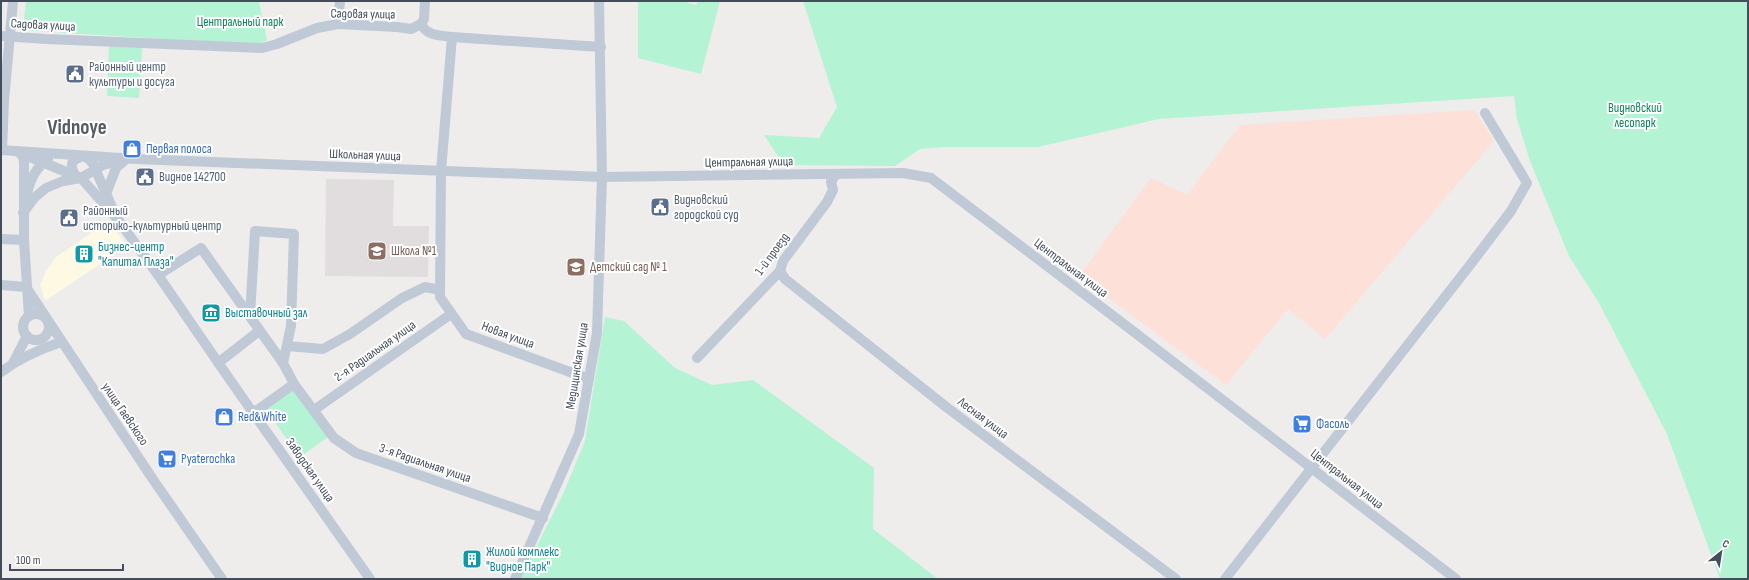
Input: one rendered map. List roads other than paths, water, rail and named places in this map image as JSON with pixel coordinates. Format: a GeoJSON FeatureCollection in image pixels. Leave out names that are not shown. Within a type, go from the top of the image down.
{"type":"FeatureCollection","features":[{"type":"Feature","properties":{"kind":"street"},"geometry":{"type":"LineString","coordinates":[[13,1],[5,36],[2,150],[127,159]]}},
{"type":"Feature","properties":{"kind":"street"},"geometry":{"type":"LineString","coordinates":[[338,24],[340,1]]}},
{"type":"Feature","properties":{"kind":"street"},"geometry":{"type":"LineString","coordinates":[[425,1],[424,19],[421,24],[423,29],[428,34],[601,48]]}},
{"type":"Feature","properties":{"kind":"street","name":"Медицинская улица"},"geometry":{"type":"LineString","coordinates":[[515,579],[579,434],[597,333],[602,177],[599,1]]}},
{"type":"Feature","properties":{"kind":"street","name":"Садовая улица"},"geometry":{"type":"LineString","coordinates":[[5,36],[262,48],[277,44],[317,28],[338,24],[412,29],[421,24]]}},
{"type":"Feature","properties":{"kind":"street","name":"Новая улица"},"geometry":{"type":"LineString","coordinates":[[452,37],[441,171],[440,298],[466,334],[589,379]]}},
{"type":"Feature","properties":{"kind":"street"},"geometry":{"type":"LineString","coordinates":[[1225,579],[1511,212],[1527,183],[1485,113]]}},
{"type":"Feature","properties":{"kind":"street"},"geometry":{"type":"LineString","coordinates":[[18,152],[78,176]]}},
{"type":"Feature","properties":{"kind":"street"},"geometry":{"type":"LineString","coordinates":[[18,152],[22,155],[24,161],[23,213],[26,287],[29,316]]}},
{"type":"Feature","properties":{"kind":"street"},"geometry":{"type":"LineString","coordinates":[[23,213],[30,184],[36,171],[43,162],[56,154]]}},
{"type":"Feature","properties":{"kind":"street"},"geometry":{"type":"LineString","coordinates":[[83,156],[89,159],[118,220],[71,168],[72,162],[76,158],[83,156]]}},
{"type":"Feature","properties":{"kind":"street"},"geometry":{"type":"LineString","coordinates":[[23,213],[34,198],[46,188],[94,170],[103,165],[127,159]]}},
{"type":"Feature","properties":{"kind":"street"},"geometry":{"type":"LineString","coordinates":[[106,194],[116,168],[127,159]]}},
{"type":"Feature","properties":{"kind":"street","name":"Школьная улица"},"geometry":{"type":"LineString","coordinates":[[127,159],[602,177]]}},
{"type":"Feature","properties":{"kind":"street","name":"Центральная улица"},"geometry":{"type":"LineString","coordinates":[[602,177],[903,173],[931,178],[1131,329],[1456,579]]}},
{"type":"Feature","properties":{"kind":"street","name":"1-й проезд"},"geometry":{"type":"LineString","coordinates":[[697,358],[780,271],[783,261],[827,202],[833,190],[831,182],[836,174]]}},
{"type":"Feature","properties":{"kind":"street","name":"Заводская улица"},"geometry":{"type":"LineString","coordinates":[[118,220],[370,579]]}},
{"type":"Feature","properties":{"kind":"street"},"geometry":{"type":"LineString","coordinates":[[250,316],[255,231],[294,234],[291,326],[283,363]]}},
{"type":"Feature","properties":{"kind":"street"},"geometry":{"type":"LineString","coordinates":[[1,239],[24,240]]}},
{"type":"Feature","properties":{"kind":"street","name":"3-я Радиальная улица"},"geometry":{"type":"LineString","coordinates":[[158,275],[201,248],[283,363],[294,384],[334,438],[356,453],[543,518]]}},
{"type":"Feature","properties":{"kind":"street","name":"Лесная улица"},"geometry":{"type":"LineString","coordinates":[[780,271],[785,279],[945,406],[1176,579]]}},
{"type":"Feature","properties":{"kind":"street"},"geometry":{"type":"LineString","coordinates":[[1,285],[26,287]]}},
{"type":"Feature","properties":{"kind":"street","name":"улица Гаевского"},"geometry":{"type":"LineString","coordinates":[[26,287],[152,478],[222,579]]}},
{"type":"Feature","properties":{"kind":"street"},"geometry":{"type":"LineString","coordinates":[[287,346],[323,349],[350,334],[402,298],[425,287],[440,290]]}},
{"type":"Feature","properties":{"kind":"street"},"geometry":{"type":"LineString","coordinates":[[42,349],[49,326],[47,320],[44,317],[35,314],[29,316],[24,322],[23,326],[27,336],[33,339],[38,339],[46,335]]}},
{"type":"Feature","properties":{"kind":"street","name":"2-я Радиальная улица"},"geometry":{"type":"LineString","coordinates":[[314,410],[451,314]]}},
{"type":"Feature","properties":{"kind":"street"},"geometry":{"type":"LineString","coordinates":[[218,363],[259,330]]}},
{"type":"Feature","properties":{"kind":"street"},"geometry":{"type":"LineString","coordinates":[[46,335],[62,342]]}},
{"type":"Feature","properties":{"kind":"street"},"geometry":{"type":"LineString","coordinates":[[13,363],[27,336]]}},
{"type":"Feature","properties":{"kind":"street"},"geometry":{"type":"LineString","coordinates":[[1,372],[13,363],[42,349],[62,342]]}},
{"type":"Feature","properties":{"kind":"street"},"geometry":{"type":"LineString","coordinates":[[253,413],[294,384]]}},
{"type":"Feature","properties":{"kind":"place","name":"Районный центр культуры и досуга"},"geometry":{"type":"Point","coordinates":[75,74]}},
{"type":"Feature","properties":{"kind":"place","name":"Первая полоса"},"geometry":{"type":"Point","coordinates":[132,149]}},
{"type":"Feature","properties":{"kind":"place","name":"Видное 142700"},"geometry":{"type":"Point","coordinates":[145,177]}},
{"type":"Feature","properties":{"kind":"place","name":"Видновский городской суд"},"geometry":{"type":"Point","coordinates":[660,207]}},
{"type":"Feature","properties":{"kind":"place","name":"Районный историко-культурный центр"},"geometry":{"type":"Point","coordinates":[69,218]}},
{"type":"Feature","properties":{"kind":"place","name":"Школа №1"},"geometry":{"type":"Point","coordinates":[377,251]}},
{"type":"Feature","properties":{"kind":"place","name":"Бизнес-центр \"Капитал Плаза\""},"geometry":{"type":"Point","coordinates":[84,254]}},
{"type":"Feature","properties":{"kind":"place","name":"Детский сад № 1"},"geometry":{"type":"Point","coordinates":[576,267]}},
{"type":"Feature","properties":{"kind":"place","name":"Выставочный зал"},"geometry":{"type":"Point","coordinates":[211,313]}},
{"type":"Feature","properties":{"kind":"place","name":"Red&White"},"geometry":{"type":"Point","coordinates":[224,417]}},
{"type":"Feature","properties":{"kind":"place","name":"Фасоль"},"geometry":{"type":"Point","coordinates":[1302,424]}},
{"type":"Feature","properties":{"kind":"place","name":"Pyaterochka"},"geometry":{"type":"Point","coordinates":[167,459]}},
{"type":"Feature","properties":{"kind":"place","name":"Жилой комплекс \"Видное Парк\""},"geometry":{"type":"Point","coordinates":[472,559]}},
{"type":"Feature","properties":{"kind":"district","name":"Vidnoye"},"geometry":{"type":"Point","coordinates":[77,127]}},
{"type":"Feature","properties":{"kind":"park label","name":"Центральный парк"},"geometry":{"type":"Point","coordinates":[240,22]}},
{"type":"Feature","properties":{"kind":"park label","name":"Видновский лесопарк"},"geometry":{"type":"Point","coordinates":[1635,116]}}]}
